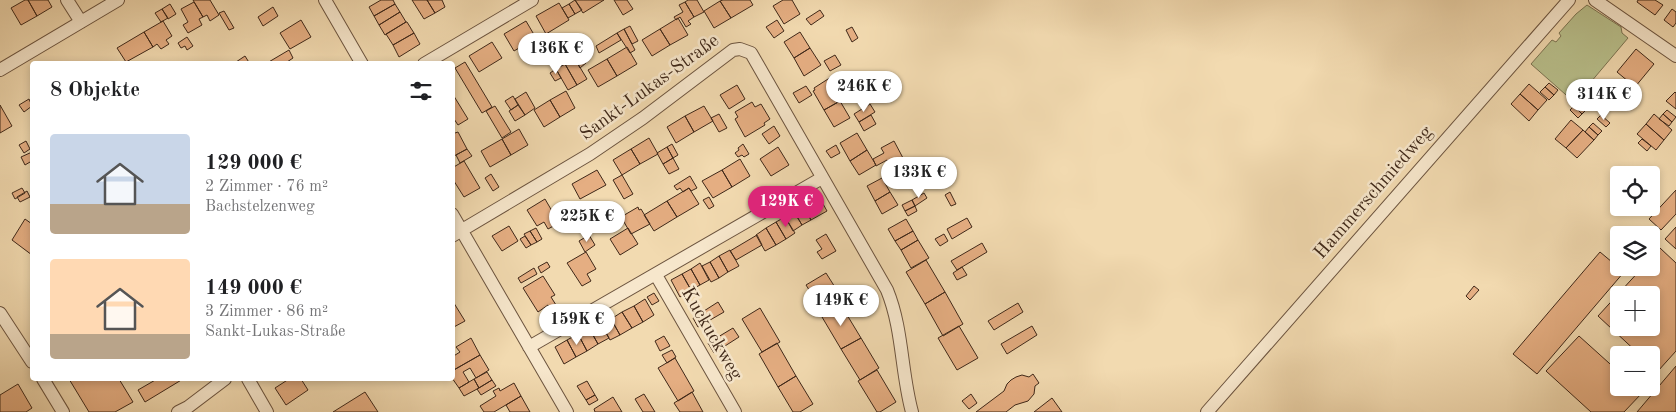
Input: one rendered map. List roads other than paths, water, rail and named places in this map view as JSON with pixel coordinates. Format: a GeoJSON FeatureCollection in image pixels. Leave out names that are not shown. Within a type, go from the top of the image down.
{"type":"FeatureCollection","features":[{"type":"Feature","properties":{"kind":"street"},"geometry":{"type":"LineString","coordinates":[[67,0],[81,22]]}},
{"type":"Feature","properties":{"kind":"street"},"geometry":{"type":"LineString","coordinates":[[0,70],[118,0]]}},
{"type":"Feature","properties":{"kind":"street"},"geometry":{"type":"LineString","coordinates":[[325,0],[360,61]]}},
{"type":"Feature","properties":{"kind":"street"},"geometry":{"type":"LineString","coordinates":[[429,61],[532,0]]}},
{"type":"Feature","properties":{"kind":"street","name":"Hammerschmiedweg"},"geometry":{"type":"LineString","coordinates":[[1207,412],[1569,0]]}},
{"type":"Feature","properties":{"kind":"street"},"geometry":{"type":"LineString","coordinates":[[1595,0],[1676,56]]}},
{"type":"Feature","properties":{"kind":"street","name":"Sankt-Lukas-Straße"},"geometry":{"type":"LineString","coordinates":[[457,233],[590,154],[643,118],[733,50],[740,49],[751,53],[890,297],[899,334],[908,410]]}},
{"type":"Feature","properties":{"kind":"street"},"geometry":{"type":"LineString","coordinates":[[529,347],[822,178]]}},
{"type":"Feature","properties":{"kind":"street"},"geometry":{"type":"LineString","coordinates":[[457,233],[529,347],[567,412]]}},
{"type":"Feature","properties":{"kind":"street","name":"Kuckuckweg"},"geometry":{"type":"LineString","coordinates":[[656,275],[734,412]]}},
{"type":"Feature","properties":{"kind":"street"},"geometry":{"type":"LineString","coordinates":[[0,313],[30,359]]}},
{"type":"Feature","properties":{"kind":"street"},"geometry":{"type":"LineString","coordinates":[[44,381],[63,412]]}},
{"type":"Feature","properties":{"kind":"street"},"geometry":{"type":"LineString","coordinates":[[178,412],[188,407],[222,381]]}},
{"type":"Feature","properties":{"kind":"street"},"geometry":{"type":"LineString","coordinates":[[249,381],[267,412]]}}]}
